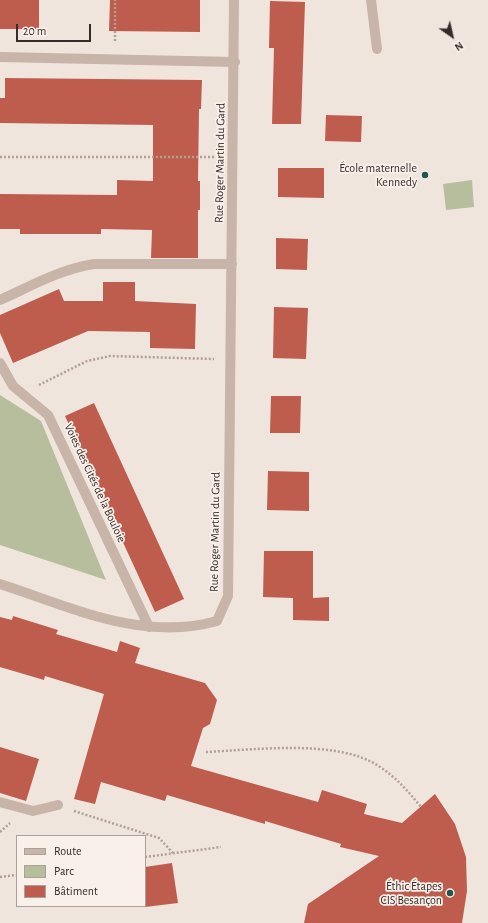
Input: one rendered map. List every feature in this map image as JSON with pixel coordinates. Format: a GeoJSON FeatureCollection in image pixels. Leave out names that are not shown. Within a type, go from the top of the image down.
{"type":"FeatureCollection","features":[{"type":"Feature","properties":{"kind":"street","name":"Rue Roger Martin du Gard"},"geometry":{"type":"LineString","coordinates":[[0,584],[113,622],[150,627],[179,628],[198,626],[217,621],[228,596],[235,62],[234,0]]}},
{"type":"Feature","properties":{"kind":"street"},"geometry":{"type":"LineString","coordinates":[[371,0],[377,49]]}},
{"type":"Feature","properties":{"kind":"street"},"geometry":{"type":"LineString","coordinates":[[0,58],[235,62]]}},
{"type":"Feature","properties":{"kind":"street"},"geometry":{"type":"LineString","coordinates":[[0,300],[60,273],[87,265],[232,264]]}},
{"type":"Feature","properties":{"kind":"street","name":"Voies des Cités de la Bouloie"},"geometry":{"type":"LineString","coordinates":[[0,363],[13,386],[48,415],[150,627]]}},
{"type":"Feature","properties":{"kind":"street"},"geometry":{"type":"LineString","coordinates":[[0,802],[33,811],[58,805]]}},
{"type":"Feature","properties":{"kind":"path"},"geometry":{"type":"LineString","coordinates":[[114,60],[115,0]]}},
{"type":"Feature","properties":{"kind":"path"},"geometry":{"type":"LineString","coordinates":[[0,157],[233,157]]}},
{"type":"Feature","properties":{"kind":"path"},"geometry":{"type":"LineString","coordinates":[[25,396],[34,388],[87,361],[110,356],[230,360]]}},
{"type":"Feature","properties":{"kind":"path"},"geometry":{"type":"LineString","coordinates":[[206,752],[287,749],[326,750],[356,756],[376,765],[405,787],[421,807]]}},
{"type":"Feature","properties":{"kind":"path"},"geometry":{"type":"LineString","coordinates":[[58,805],[159,838],[173,853]]}},
{"type":"Feature","properties":{"kind":"path"},"geometry":{"type":"LineString","coordinates":[[146,857],[221,847]]}},
{"type":"Feature","properties":{"kind":"path"},"geometry":{"type":"LineString","coordinates":[[0,877],[16,875]]}},
{"type":"Feature","properties":{"kind":"green space"},"geometry":{"type":"Polygon","coordinates":[[[472,180],[474,207],[446,210],[443,184],[472,180]]]}},
{"type":"Feature","properties":{"kind":"green space"},"geometry":{"type":"Polygon","coordinates":[[[0,395],[41,421],[106,580],[0,545],[0,395]]]}},
{"type":"Feature","properties":{"kind":"building"},"geometry":{"type":"Polygon","coordinates":[[[0,0],[39,0],[39,29],[0,29],[0,0]]]}},
{"type":"Feature","properties":{"kind":"building"},"geometry":{"type":"Polygon","coordinates":[[[110,0],[200,0],[200,32],[109,31],[110,0]]]}},
{"type":"Feature","properties":{"kind":"building"},"geometry":{"type":"Polygon","coordinates":[[[270,1],[305,2],[301,124],[272,124],[274,48],[269,48],[270,1]]]}},
{"type":"Feature","properties":{"kind":"building"},"geometry":{"type":"Polygon","coordinates":[[[5,78],[202,80],[201,109],[199,109],[198,181],[200,181],[200,210],[198,210],[198,258],[151,258],[152,230],[101,229],[101,234],[20,234],[20,229],[0,229],[0,194],[117,195],[117,180],[153,181],[153,125],[0,123],[0,98],[5,98],[5,78]]]}},
{"type":"Feature","properties":{"kind":"building"},"geometry":{"type":"Polygon","coordinates":[[[326,115],[362,116],[361,142],[325,141],[326,115]]]}},
{"type":"Feature","properties":{"kind":"building"},"geometry":{"type":"Polygon","coordinates":[[[278,168],[324,168],[324,198],[278,197],[278,168]]]}},
{"type":"Feature","properties":{"kind":"building"},"geometry":{"type":"Polygon","coordinates":[[[276,238],[308,239],[307,270],[276,269],[276,238]]]}},
{"type":"Feature","properties":{"kind":"building"},"geometry":{"type":"Polygon","coordinates":[[[103,282],[135,282],[135,301],[196,304],[195,349],[150,348],[150,332],[88,331],[13,363],[0,333],[0,315],[59,289],[64,301],[103,301],[103,282]]]}},
{"type":"Feature","properties":{"kind":"building"},"geometry":{"type":"Polygon","coordinates":[[[274,307],[308,308],[306,359],[273,358],[274,307]]]}},
{"type":"Feature","properties":{"kind":"building"},"geometry":{"type":"Polygon","coordinates":[[[271,396],[301,396],[300,433],[270,433],[271,396]]]}},
{"type":"Feature","properties":{"kind":"building"},"geometry":{"type":"Polygon","coordinates":[[[94,403],[184,599],[155,612],[65,416],[94,403]]]}},
{"type":"Feature","properties":{"kind":"building"},"geometry":{"type":"Polygon","coordinates":[[[268,471],[309,472],[309,511],[267,510],[268,471]]]}},
{"type":"Feature","properties":{"kind":"building"},"geometry":{"type":"Polygon","coordinates":[[[264,551],[313,551],[313,598],[329,597],[329,621],[293,620],[293,598],[263,597],[264,551]]]}},
{"type":"Feature","properties":{"kind":"building"},"geometry":{"type":"Polygon","coordinates":[[[13,616],[58,630],[56,634],[117,652],[120,641],[140,648],[135,663],[205,683],[217,700],[210,724],[203,728],[191,766],[318,802],[322,790],[367,804],[364,814],[402,823],[435,794],[455,824],[466,857],[467,891],[462,923],[304,923],[308,904],[379,856],[340,847],[341,844],[265,821],[265,824],[167,795],[165,801],[101,782],[95,804],[74,799],[104,694],[45,676],[44,680],[0,667],[0,617],[12,620],[13,616]]]}},
{"type":"Feature","properties":{"kind":"building"},"geometry":{"type":"Polygon","coordinates":[[[0,747],[39,759],[26,801],[0,793],[0,747]]]}},
{"type":"Feature","properties":{"kind":"building"},"geometry":{"type":"Polygon","coordinates":[[[172,863],[178,903],[146,907],[146,867],[172,863]]]}},
{"type":"Feature","properties":{"kind":"place","name":"École maternelle Kennedy"},"geometry":{"type":"Point","coordinates":[425,175]}},
{"type":"Feature","properties":{"kind":"place","name":"Éthic Étapes CIS Besançon"},"geometry":{"type":"Point","coordinates":[450,893]}}]}
